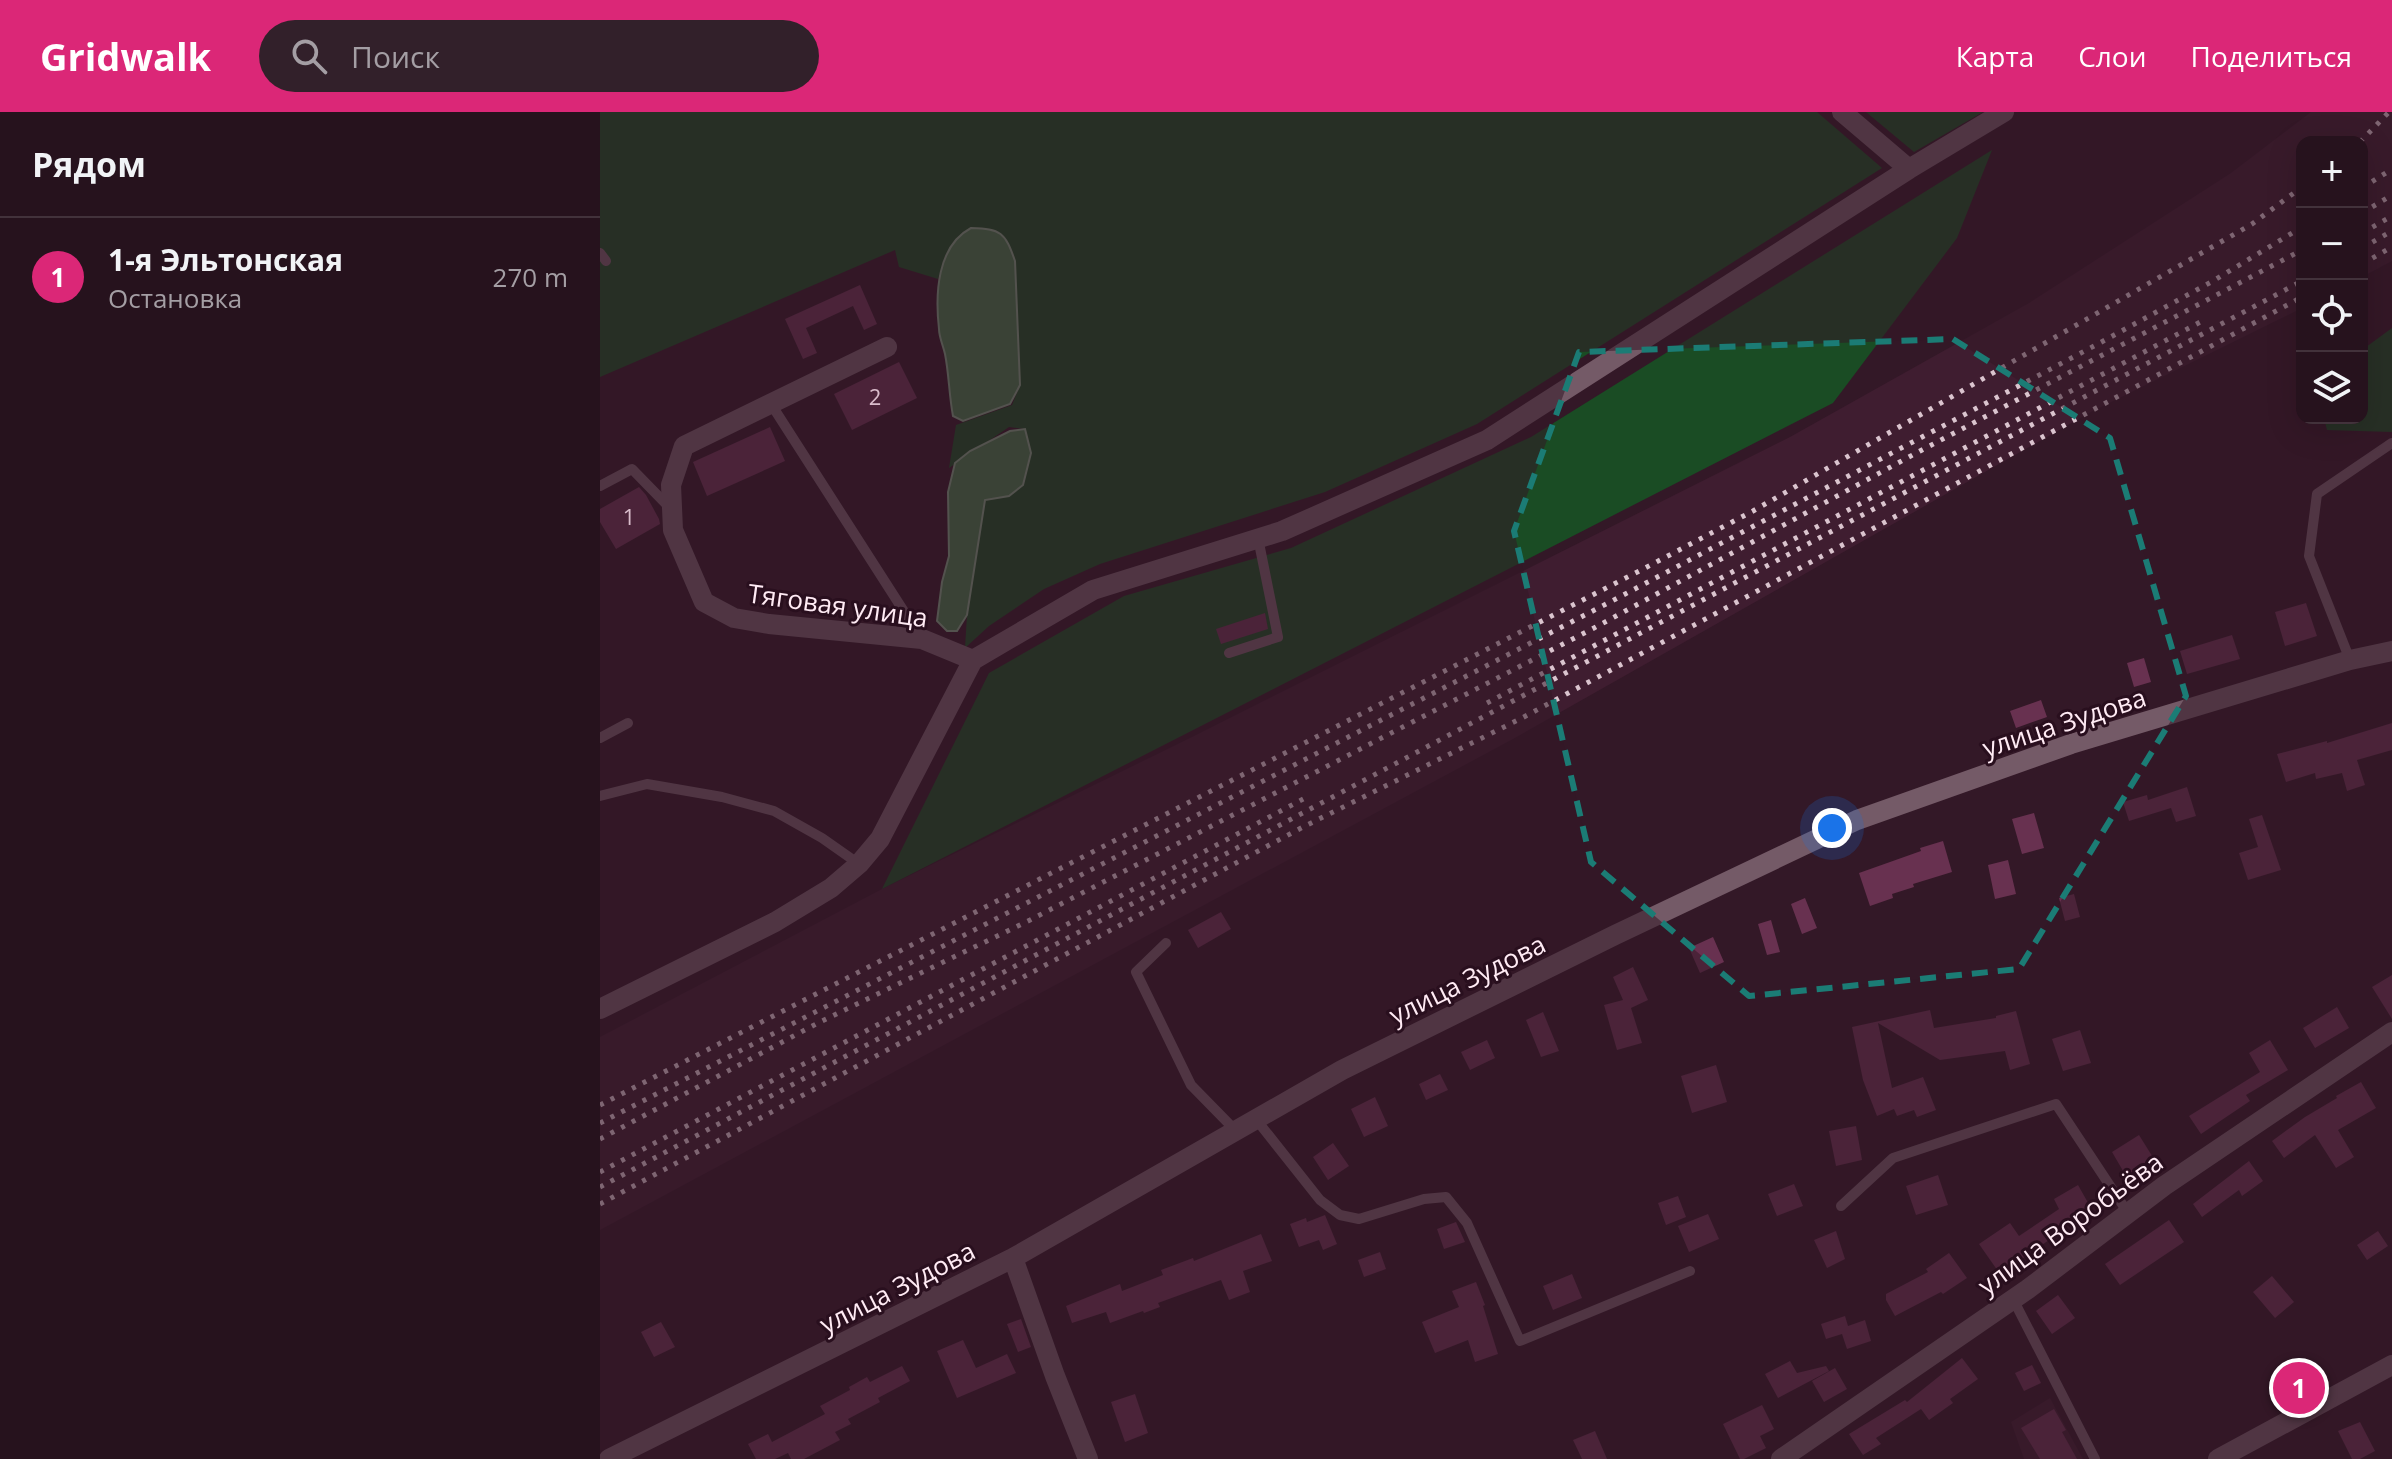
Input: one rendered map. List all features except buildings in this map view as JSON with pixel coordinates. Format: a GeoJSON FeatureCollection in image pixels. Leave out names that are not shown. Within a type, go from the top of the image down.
{"type":"FeatureCollection","features":[{"type":"Feature","properties":{"kind":"street"},"geometry":{"type":"LineString","coordinates":[[1842,112],[1909,169]]}},
{"type":"Feature","properties":{"kind":"street"},"geometry":{"type":"LineString","coordinates":[[600,1009],[775,922],[831,888],[859,864],[880,839],[973,660],[1093,590],[1282,531],[1487,440],[1909,169],[2004,112]]}},
{"type":"Feature","properties":{"kind":"street","name":"Тяговая улица"},"geometry":{"type":"LineString","coordinates":[[887,347],[684,446],[671,485],[673,530],[704,602],[734,618],[922,639],[973,660]]}},
{"type":"Feature","properties":{"kind":"street","name":"улица Зудова"},"geometry":{"type":"LineString","coordinates":[[609,1459],[1013,1258],[1369,1056],[1857,820],[2071,744],[2350,660],[2392,651]]}},
{"type":"Feature","properties":{"kind":"street","name":"улица Воробьёва"},"geometry":{"type":"LineString","coordinates":[[1781,1459],[2013,1299],[2164,1186],[2392,1032]]}},
{"type":"Feature","properties":{"kind":"street"},"geometry":{"type":"LineString","coordinates":[[1013,1258],[1088,1459]]}},
{"type":"Feature","properties":{"kind":"street"},"geometry":{"type":"LineString","coordinates":[[2218,1459],[2392,1365]]}},
{"type":"Feature","properties":{"kind":"lane"},"geometry":{"type":"LineString","coordinates":[[771,404],[922,639]]}},
{"type":"Feature","properties":{"kind":"lane"},"geometry":{"type":"LineString","coordinates":[[2350,660],[2309,556],[2317,494],[2392,443]]}},
{"type":"Feature","properties":{"kind":"lane"},"geometry":{"type":"LineString","coordinates":[[600,486],[632,469],[672,511]]}},
{"type":"Feature","properties":{"kind":"lane"},"geometry":{"type":"LineString","coordinates":[[1229,653],[1278,637],[1258,538]]}},
{"type":"Feature","properties":{"kind":"lane"},"geometry":{"type":"LineString","coordinates":[[600,738],[628,723]]}},
{"type":"Feature","properties":{"kind":"lane"},"geometry":{"type":"LineString","coordinates":[[600,796],[647,784],[774,811],[822,838],[859,864]]}},
{"type":"Feature","properties":{"kind":"lane"},"geometry":{"type":"LineString","coordinates":[[1166,943],[1136,972],[1191,1085],[1236,1131]]}},
{"type":"Feature","properties":{"kind":"lane"},"geometry":{"type":"LineString","coordinates":[[1841,1206],[1893,1158],[2056,1104],[2128,1213]]}},
{"type":"Feature","properties":{"kind":"lane"},"geometry":{"type":"LineString","coordinates":[[1255,1118],[1320,1200],[1340,1215],[1359,1219],[1424,1199],[1446,1197],[1467,1223],[1520,1341],[1690,1271]]}},
{"type":"Feature","properties":{"kind":"lane"},"geometry":{"type":"LineString","coordinates":[[2013,1299],[2095,1459]]}},
{"type":"Feature","properties":{"kind":"highlighted area"},"geometry":{"type":"Polygon","coordinates":[[[1953,339],[2110,438],[2186,696],[2019,969],[1749,996],[1591,862],[1514,531],[1579,352],[1953,339]]]}},
{"type":"Feature","properties":{"kind":"shaded area"},"geometry":{"type":"Polygon","coordinates":[[[600,112],[1817,112],[1882,168],[1477,424],[1325,492],[1100,564],[1044,589],[989,626],[965,648],[967,615],[985,499],[1009,496],[1025,429],[1009,427],[949,468],[956,425],[1012,405],[1020,385],[946,254],[938,279],[899,267],[895,250],[600,377],[600,112]]]}},
{"type":"Feature","properties":{"kind":"shaded area"},"geometry":{"type":"Polygon","coordinates":[[[1866,112],[1983,112],[1914,152],[1866,112]]]}},
{"type":"Feature","properties":{"kind":"shaded area"},"geometry":{"type":"Polygon","coordinates":[[[2311,112],[2392,112],[2392,261],[2368,274],[2368,136],[2296,136],[2296,311],[2091,412],[1513,739],[600,1230],[600,1037],[882,889],[1790,437],[2029,303],[2231,173],[2311,112]]]}},
{"type":"Feature","properties":{"kind":"shaded area"},"geometry":{"type":"Polygon","coordinates":[[[1992,150],[1957,238],[1833,403],[882,889],[989,673],[1124,596],[1291,548],[1531,437],[1992,150]]]}},
{"type":"Feature","properties":{"kind":"shaded area"},"geometry":{"type":"Polygon","coordinates":[[[971,228],[1000,234],[1005,238],[1015,261],[1020,385],[1010,404],[963,421],[953,416],[939,332],[938,286],[951,246],[971,228]]]}},
{"type":"Feature","properties":{"kind":"shaded area"},"geometry":{"type":"Polygon","coordinates":[[[2392,328],[2392,432],[2327,430],[2326,424],[2368,424],[2368,346],[2392,328]]]}},
{"type":"Feature","properties":{"kind":"shaded area"},"geometry":{"type":"Polygon","coordinates":[[[1025,429],[1031,453],[1023,485],[1009,496],[985,500],[967,615],[957,631],[947,631],[937,621],[949,556],[948,492],[955,463],[970,451],[1010,431],[1025,429]]]}},
{"type":"Feature","properties":{"kind":"shaded area"},"geometry":{"type":"Polygon","coordinates":[[[2050,1398],[2083,1459],[2024,1459],[2011,1422],[2050,1398]]]}},
{"type":"Feature","properties":{"kind":"railway"},"geometry":{"type":"LineString","coordinates":[[2366,136],[2389,112]]}},
{"type":"Feature","properties":{"kind":"railway"},"geometry":{"type":"LineString","coordinates":[[2368,184],[2392,169]]}},
{"type":"Feature","properties":{"kind":"railway"},"geometry":{"type":"LineString","coordinates":[[600,1105],[1753,511],[2252,224],[2296,191]]}},
{"type":"Feature","properties":{"kind":"railway"},"geometry":{"type":"LineString","coordinates":[[2368,209],[2392,195]]}},
{"type":"Feature","properties":{"kind":"railway"},"geometry":{"type":"LineString","coordinates":[[2368,230],[2392,216]]}},
{"type":"Feature","properties":{"kind":"railway"},"geometry":{"type":"LineString","coordinates":[[600,1123],[1612,601],[2096,345],[2213,281],[2296,231]]}},
{"type":"Feature","properties":{"kind":"railway"},"geometry":{"type":"LineString","coordinates":[[2368,245],[2392,231]]}},
{"type":"Feature","properties":{"kind":"railway"},"geometry":{"type":"LineString","coordinates":[[2368,261],[2392,247]]}},
{"type":"Feature","properties":{"kind":"railway"},"geometry":{"type":"LineString","coordinates":[[600,1139],[818,1023],[1030,920],[1594,628],[1920,451],[2296,253]]}},
{"type":"Feature","properties":{"kind":"railway"},"geometry":{"type":"LineString","coordinates":[[600,1187],[2296,284]]}},
{"type":"Feature","properties":{"kind":"railway"},"geometry":{"type":"LineString","coordinates":[[600,1204],[1303,827],[1522,718],[2296,300]]}},
{"type":"Feature","properties":{"kind":"railway"},"geometry":{"type":"LineString","coordinates":[[1487,703],[2204,320]]}},
{"type":"Feature","properties":{"kind":"railway"},"geometry":{"type":"LineString","coordinates":[[600,1172],[1307,797]]}},
{"type":"Feature","properties":{"kind":"place","name":"1-я Эльтонская"},"geometry":{"type":"Point","coordinates":[2299,1388]}}]}
